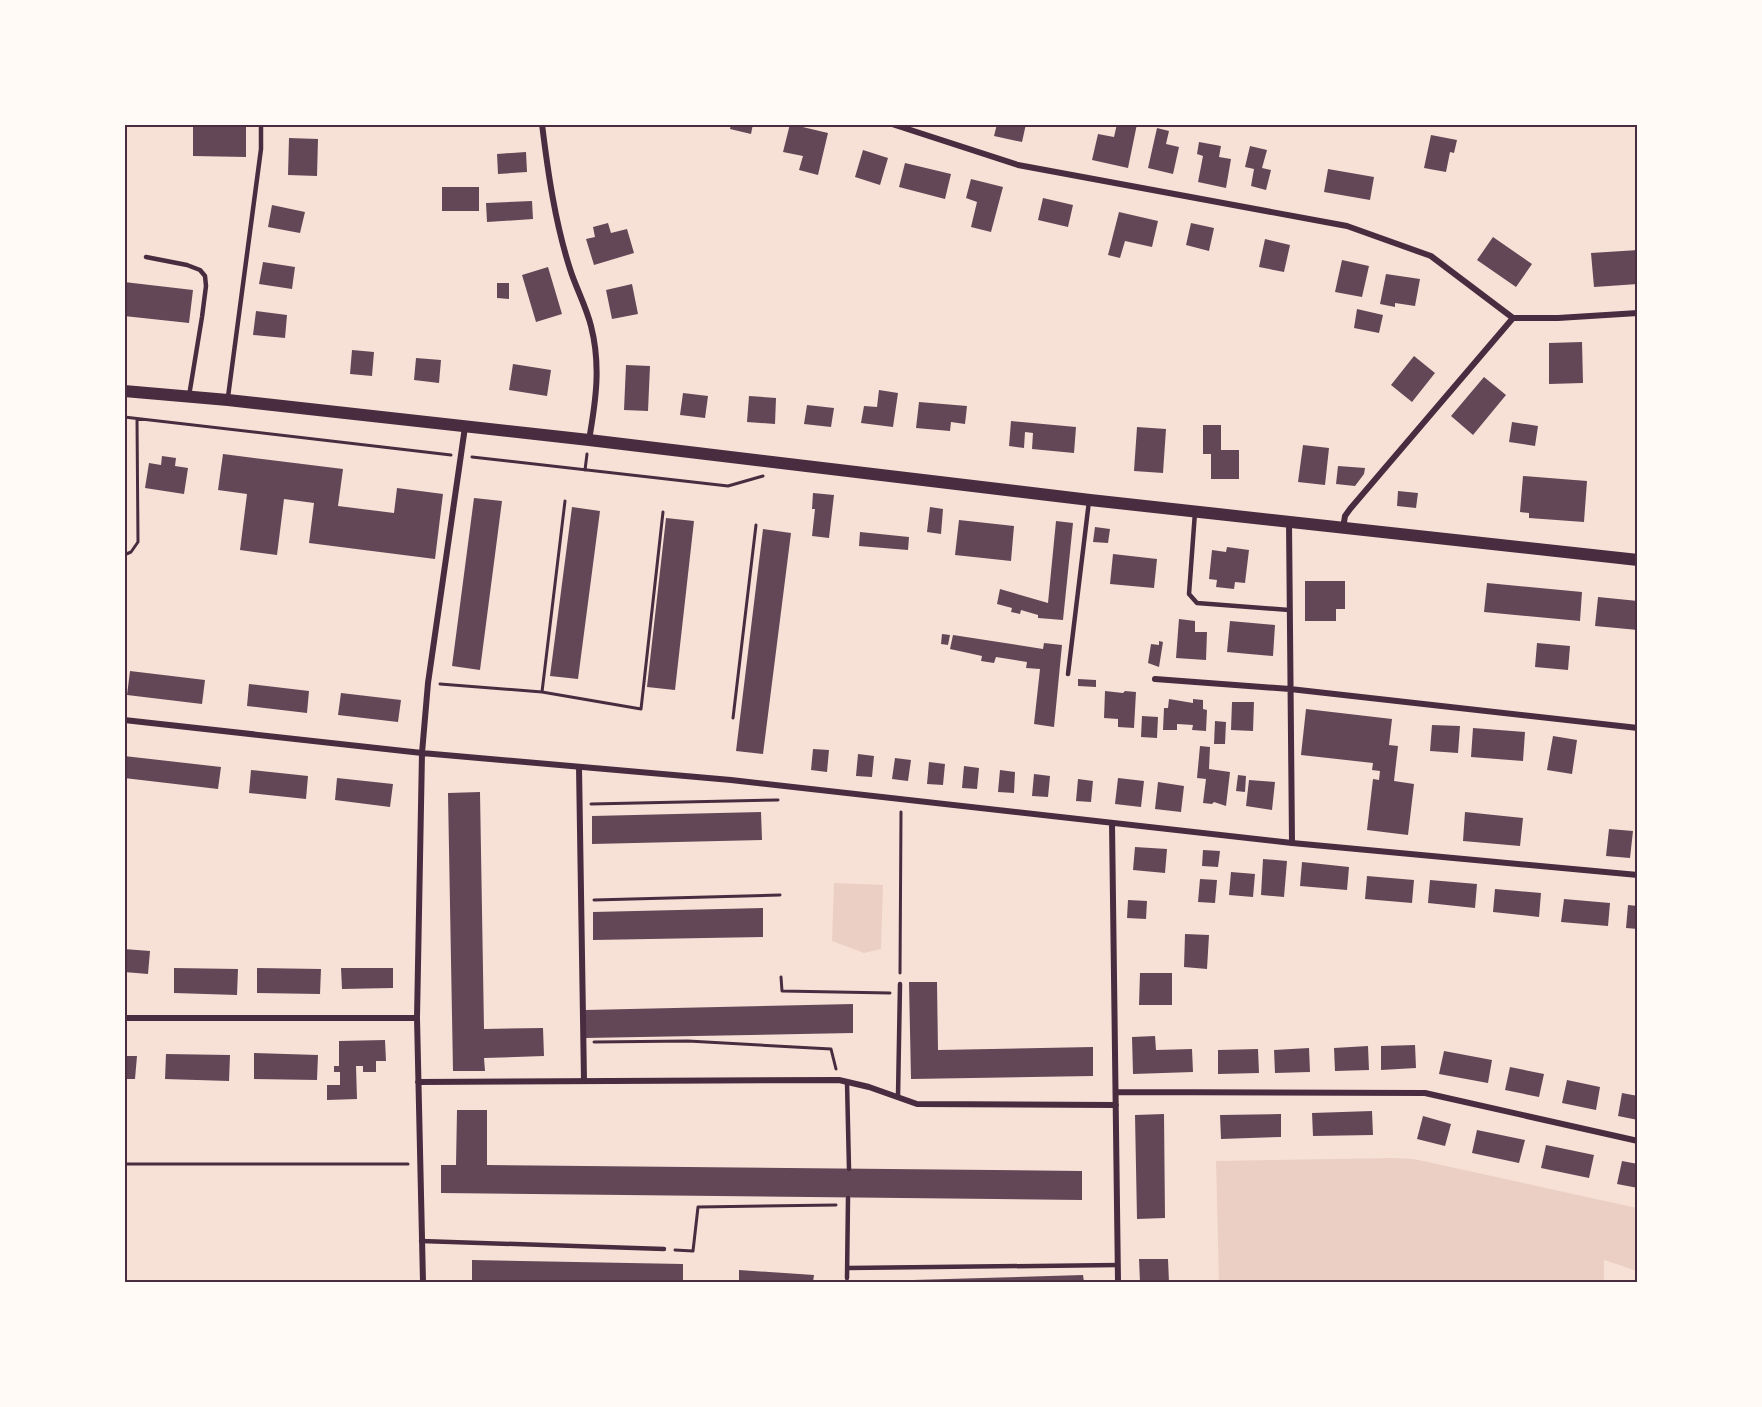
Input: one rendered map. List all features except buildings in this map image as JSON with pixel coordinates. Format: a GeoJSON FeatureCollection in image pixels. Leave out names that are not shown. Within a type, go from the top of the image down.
{"type":"FeatureCollection","features":[{"type":"Feature","properties":{"kind":"main road"},"geometry":{"type":"LineString","coordinates":[[124,391],[228,400],[589,440],[1090,500],[1638,560]]}},
{"type":"Feature","properties":{"kind":"street"},"geometry":{"type":"LineString","coordinates":[[542,124],[551,192],[570,270],[591,325],[595,351],[598,390],[589,440]]}},
{"type":"Feature","properties":{"kind":"street"},"geometry":{"type":"LineString","coordinates":[[892,124],[1018,165],[1347,226],[1431,256],[1512,318],[1638,314]]}},
{"type":"Feature","properties":{"kind":"street"},"geometry":{"type":"LineString","coordinates":[[1343,528],[1344,516],[1512,318]]}},
{"type":"Feature","properties":{"kind":"street"},"geometry":{"type":"LineString","coordinates":[[423,1282],[417,1018],[422,753],[428,683],[465,427]]}},
{"type":"Feature","properties":{"kind":"street"},"geometry":{"type":"LineString","coordinates":[[1289,522],[1292,843]]}},
{"type":"Feature","properties":{"kind":"street"},"geometry":{"type":"LineString","coordinates":[[1155,679],[1290,689],[1638,728]]}},
{"type":"Feature","properties":{"kind":"street"},"geometry":{"type":"LineString","coordinates":[[124,720],[422,753],[731,780],[1292,843],[1638,874]]}},
{"type":"Feature","properties":{"kind":"street"},"geometry":{"type":"LineString","coordinates":[[579,767],[584,1081]]}},
{"type":"Feature","properties":{"kind":"street"},"geometry":{"type":"LineString","coordinates":[[1112,823],[1118,1282]]}},
{"type":"Feature","properties":{"kind":"street"},"geometry":{"type":"LineString","coordinates":[[124,1018],[417,1018]]}},
{"type":"Feature","properties":{"kind":"street"},"geometry":{"type":"LineString","coordinates":[[418,1082],[839,1080],[869,1087],[916,1104],[1116,1105]]}},
{"type":"Feature","properties":{"kind":"street"},"geometry":{"type":"LineString","coordinates":[[1116,1092],[1425,1093],[1638,1141]]}},
{"type":"Feature","properties":{"kind":"lane"},"geometry":{"type":"LineString","coordinates":[[228,400],[258,170],[261,124]]}},
{"type":"Feature","properties":{"kind":"lane"},"geometry":{"type":"LineString","coordinates":[[147,257],[187,265],[200,270],[205,276],[202,317],[189,396]]}},
{"type":"Feature","properties":{"kind":"lane"},"geometry":{"type":"LineString","coordinates":[[1068,674],[1090,500]]}},
{"type":"Feature","properties":{"kind":"lane"},"geometry":{"type":"LineString","coordinates":[[1196,511],[1189,594],[1197,603],[1289,610]]}},
{"type":"Feature","properties":{"kind":"lane"},"geometry":{"type":"LineString","coordinates":[[898,1097],[900,984]]}},
{"type":"Feature","properties":{"kind":"lane"},"geometry":{"type":"LineString","coordinates":[[847,1082],[849,1169]]}},
{"type":"Feature","properties":{"kind":"lane"},"geometry":{"type":"LineString","coordinates":[[848,1197],[848,1278]]}},
{"type":"Feature","properties":{"kind":"lane"},"geometry":{"type":"LineString","coordinates":[[421,1240],[664,1249]]}},
{"type":"Feature","properties":{"kind":"lane"},"geometry":{"type":"LineString","coordinates":[[848,1268],[1118,1266]]}},
{"type":"Feature","properties":{"kind":"path"},"geometry":{"type":"LineString","coordinates":[[124,417],[728,486],[765,476]]}},
{"type":"Feature","properties":{"kind":"path"},"geometry":{"type":"LineString","coordinates":[[124,555],[131,552],[138,542],[137,419]]}},
{"type":"Feature","properties":{"kind":"path"},"geometry":{"type":"LineString","coordinates":[[542,692],[565,501]]}},
{"type":"Feature","properties":{"kind":"path"},"geometry":{"type":"LineString","coordinates":[[428,683],[542,692],[641,709],[663,512]]}},
{"type":"Feature","properties":{"kind":"path"},"geometry":{"type":"LineString","coordinates":[[733,718],[756,525]]}},
{"type":"Feature","properties":{"kind":"path"},"geometry":{"type":"LineString","coordinates":[[900,984],[901,799]]}},
{"type":"Feature","properties":{"kind":"path"},"geometry":{"type":"LineString","coordinates":[[580,804],[778,800]]}},
{"type":"Feature","properties":{"kind":"path"},"geometry":{"type":"LineString","coordinates":[[580,900],[780,895]]}},
{"type":"Feature","properties":{"kind":"path"},"geometry":{"type":"LineString","coordinates":[[781,977],[782,991],[900,994]]}},
{"type":"Feature","properties":{"kind":"path"},"geometry":{"type":"LineString","coordinates":[[583,1043],[688,1041],[831,1049],[839,1080]]}},
{"type":"Feature","properties":{"kind":"path"},"geometry":{"type":"LineString","coordinates":[[124,1164],[420,1164]]}},
{"type":"Feature","properties":{"kind":"path"},"geometry":{"type":"LineString","coordinates":[[664,1249],[693,1251],[698,1207],[847,1205]]}},
{"type":"Feature","properties":{"kind":"shaded area"},"geometry":{"type":"Polygon","coordinates":[[[834,883],[883,885],[881,949],[864,953],[832,941],[834,883]]]}},
{"type":"Feature","properties":{"kind":"shaded area"},"geometry":{"type":"Polygon","coordinates":[[[1414,1159],[1637,1208],[1637,1271],[1604,1260],[1604,1282],[1219,1282],[1216,1161],[1414,1159]]]}}]}
